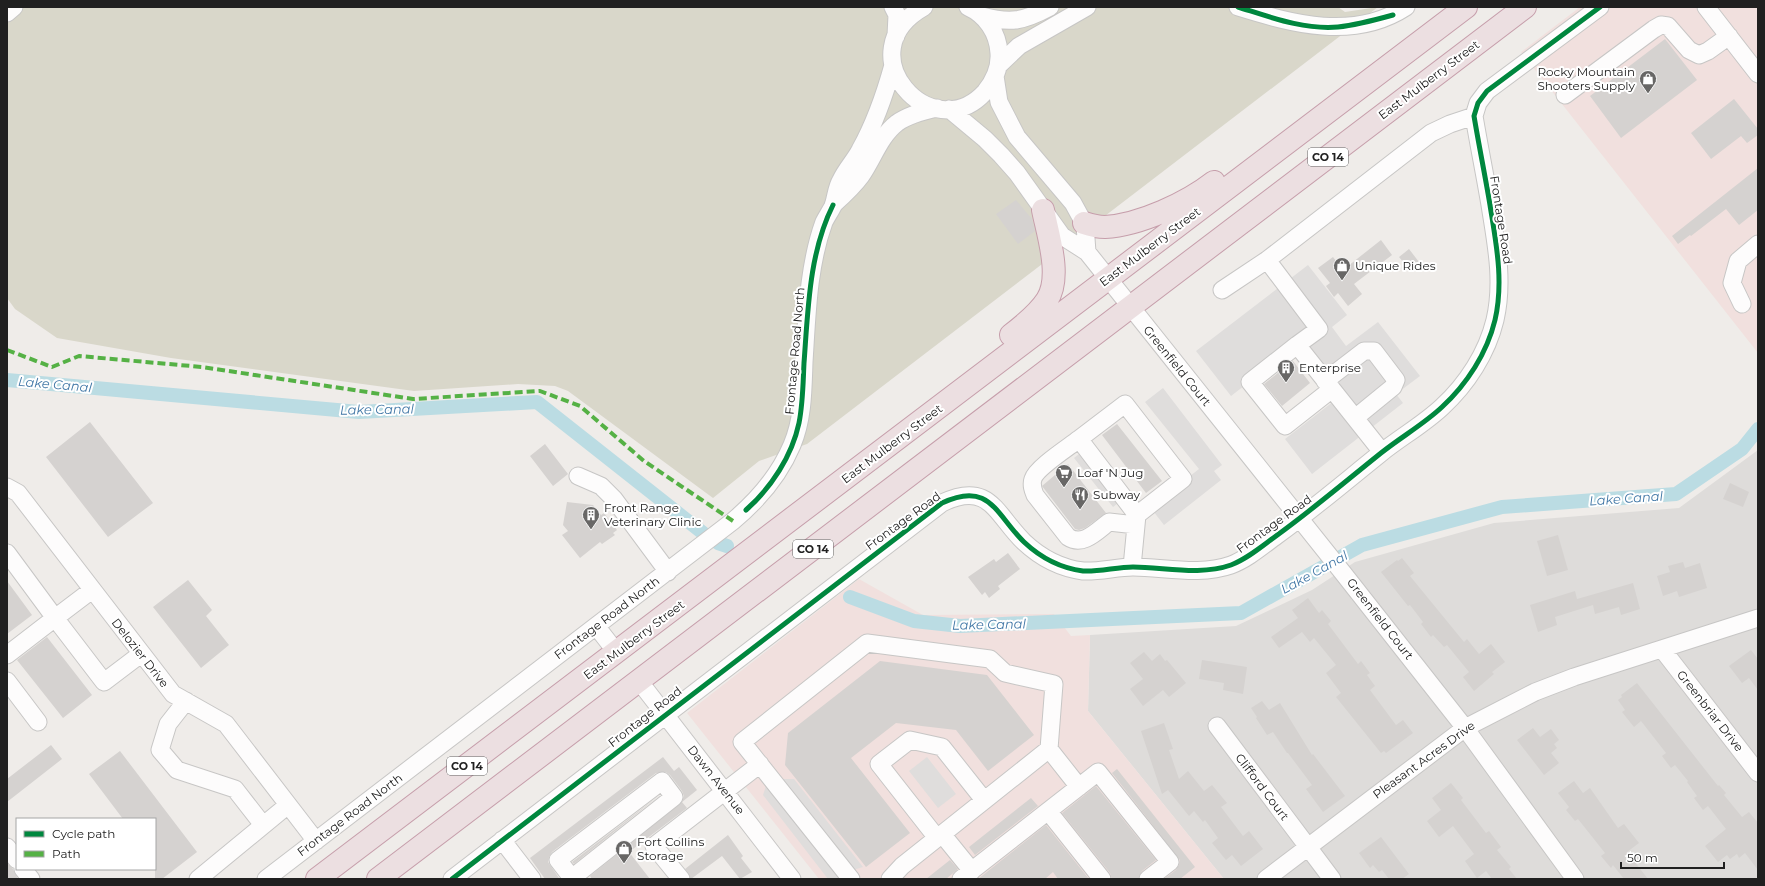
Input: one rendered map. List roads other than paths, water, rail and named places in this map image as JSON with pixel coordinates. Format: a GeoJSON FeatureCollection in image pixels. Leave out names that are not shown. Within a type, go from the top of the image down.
{"type":"FeatureCollection","features":[{"type":"Feature","properties":{"kind":"highway","name":"East Mulberry Street"},"geometry":{"type":"LineString","coordinates":[[317,879],[617,653],[1466,7]]}},
{"type":"Feature","properties":{"kind":"highway","name":"East Mulberry Street"},"geometry":{"type":"LineString","coordinates":[[378,879],[1525,7]]}},
{"type":"Feature","properties":{"kind":"highway"},"geometry":{"type":"LineString","coordinates":[[1084,223],[1104,227],[1123,224],[1168,209],[1208,187],[1283,130],[1335,106]]}},
{"type":"Feature","properties":{"kind":"highway"},"geometry":{"type":"LineString","coordinates":[[891,444],[930,397],[1026,323],[1038,312],[1048,299],[1053,282],[1054,265],[1044,210]]}},
{"type":"Feature","properties":{"kind":"street"},"geometry":{"type":"LineString","coordinates":[[7,12],[14,7]]}},
{"type":"Feature","properties":{"kind":"street"},"geometry":{"type":"LineString","coordinates":[[894,7],[896,15],[896,36]]}},
{"type":"Feature","properties":{"kind":"street"},"geometry":{"type":"LineString","coordinates":[[924,7],[914,13],[903,23],[896,36],[892,50],[893,65],[898,79],[906,92],[925,105],[943,109],[985,139],[1002,155],[1017,173],[1062,236],[1087,252]]}},
{"type":"Feature","properties":{"kind":"street"},"geometry":{"type":"LineString","coordinates":[[975,12],[997,20],[1020,20],[1031,17],[1050,7]]}},
{"type":"Feature","properties":{"kind":"street"},"geometry":{"type":"LineString","coordinates":[[833,205],[852,188],[861,176],[883,138],[896,124],[906,117],[960,107],[972,102],[985,91],[997,70],[1019,46],[1087,7]]}},
{"type":"Feature","properties":{"kind":"street"},"geometry":{"type":"LineString","coordinates":[[1238,7],[1280,20],[1308,25],[1337,27],[1364,23],[1393,15],[1406,7]]}},
{"type":"Feature","properties":{"kind":"street"},"geometry":{"type":"LineString","coordinates":[[1222,290],[1267,260],[1431,133],[1450,124],[1474,116],[1478,103],[1487,91],[1600,7]]}},
{"type":"Feature","properties":{"kind":"street"},"geometry":{"type":"LineString","coordinates":[[1706,7],[1758,74]]}},
{"type":"Feature","properties":{"kind":"street"},"geometry":{"type":"LineString","coordinates":[[975,12],[992,28],[998,41],[999,53],[997,70],[999,102],[1017,137],[1073,203],[1084,223],[1087,252]]}},
{"type":"Feature","properties":{"kind":"street"},"geometry":{"type":"LineString","coordinates":[[1565,95],[1661,25],[1668,26],[1689,50],[1699,55],[1708,52],[1729,36]]}},
{"type":"Feature","properties":{"kind":"street"},"geometry":{"type":"LineString","coordinates":[[833,205],[840,181],[860,150],[875,120],[893,65]]}},
{"type":"Feature","properties":{"kind":"street","name":"Frontage Road"},"geometry":{"type":"LineString","coordinates":[[452,879],[665,714],[942,503],[957,496],[970,495],[980,497],[990,503],[1023,541],[1047,560],[1084,571],[1132,567],[1204,570],[1229,566],[1243,560],[1299,519],[1382,452],[1442,407],[1470,375],[1485,349],[1495,320],[1500,288],[1498,254],[1474,116]]}},
{"type":"Feature","properties":{"kind":"street","name":"Frontage Road North"},"geometry":{"type":"LineString","coordinates":[[266,879],[734,522],[754,503],[771,483],[792,445],[799,424],[802,403],[810,290],[815,256],[824,222],[833,205]]}},
{"type":"Feature","properties":{"kind":"street"},"geometry":{"type":"LineString","coordinates":[[1742,304],[1732,283],[1738,261],[1758,244]]}},
{"type":"Feature","properties":{"kind":"street","name":"Greenfield Court"},"geometry":{"type":"LineString","coordinates":[[1087,252],[1465,728],[1575,879]]}},
{"type":"Feature","properties":{"kind":"street"},"geometry":{"type":"LineString","coordinates":[[1267,260],[1319,329],[1250,382],[1285,426],[1364,351],[1374,352],[1396,380],[1393,387],[1355,418]]}},
{"type":"Feature","properties":{"kind":"street"},"geometry":{"type":"LineString","coordinates":[[1297,345],[1382,452]]}},
{"type":"Feature","properties":{"kind":"street"},"geometry":{"type":"LineString","coordinates":[[1125,404],[1183,478],[1136,520],[1108,522],[1088,538],[1080,541],[1074,541],[1068,537],[1035,495],[1032,487],[1033,478],[1040,470],[1079,439],[1125,404]]}},
{"type":"Feature","properties":{"kind":"street"},"geometry":{"type":"LineString","coordinates":[[1079,439],[1136,520],[1132,567]]}},
{"type":"Feature","properties":{"kind":"street"},"geometry":{"type":"LineString","coordinates":[[578,476],[601,486],[614,499],[668,572]]}},
{"type":"Feature","properties":{"kind":"street","name":"Delozier Drive"},"geometry":{"type":"LineString","coordinates":[[7,487],[18,493],[173,694],[226,724],[316,841]]}},
{"type":"Feature","properties":{"kind":"street"},"geometry":{"type":"LineString","coordinates":[[7,553],[104,682],[141,654]]}},
{"type":"Feature","properties":{"kind":"street"},"geometry":{"type":"LineString","coordinates":[[7,655],[92,590]]}},
{"type":"Feature","properties":{"kind":"street","name":"Pleasant Acres Drive"},"geometry":{"type":"LineString","coordinates":[[1266,879],[1465,728],[1535,692],[1574,677],[1758,618]]}},
{"type":"Feature","properties":{"kind":"street"},"geometry":{"type":"LineString","coordinates":[[596,626],[617,653]]}},
{"type":"Feature","properties":{"kind":"street"},"geometry":{"type":"LineString","coordinates":[[851,879],[742,742],[867,643],[990,659],[1005,673],[1054,684],[1049,749],[1079,787]]}},
{"type":"Feature","properties":{"kind":"street","name":"Greenbriar Drive"},"geometry":{"type":"LineString","coordinates":[[1662,649],[1758,773]]}},
{"type":"Feature","properties":{"kind":"street"},"geometry":{"type":"LineString","coordinates":[[7,681],[38,722]]}},
{"type":"Feature","properties":{"kind":"street","name":"Dawn Avenue"},"geometry":{"type":"LineString","coordinates":[[639,682],[792,879]]}},
{"type":"Feature","properties":{"kind":"street"},"geometry":{"type":"LineString","coordinates":[[186,702],[168,724],[160,750],[178,770],[235,789],[263,825]]}},
{"type":"Feature","properties":{"kind":"street","name":"Clifford Court"},"geometry":{"type":"LineString","coordinates":[[1217,726],[1307,848],[1332,879]]}},
{"type":"Feature","properties":{"kind":"street"},"geometry":{"type":"LineString","coordinates":[[984,800],[942,747],[910,740],[879,764],[939,836],[967,876],[1098,772],[1170,862],[1148,879]]}},
{"type":"Feature","properties":{"kind":"street"},"geometry":{"type":"LineString","coordinates":[[890,879],[902,866],[1049,749]]}},
{"type":"Feature","properties":{"kind":"street"},"geometry":{"type":"LineString","coordinates":[[681,879],[654,846],[760,764]]}},
{"type":"Feature","properties":{"kind":"street"},"geometry":{"type":"LineString","coordinates":[[662,781],[674,797],[579,876],[572,878],[558,860],[662,781]]}},
{"type":"Feature","properties":{"kind":"street"},"geometry":{"type":"LineString","coordinates":[[198,879],[288,805]]}},
{"type":"Feature","properties":{"kind":"street"},"geometry":{"type":"LineString","coordinates":[[1048,811],[1102,879]]}},
{"type":"Feature","properties":{"kind":"street"},"geometry":{"type":"LineString","coordinates":[[502,840],[532,879]]}},
{"type":"Feature","properties":{"kind":"street"},"geometry":{"type":"LineString","coordinates":[[7,847],[16,859]]}},
{"type":"Feature","properties":{"kind":"street"},"geometry":{"type":"LineString","coordinates":[[24,870],[31,879]]}},
{"type":"Feature","properties":{"kind":"waterway","name":"Lake Canal"},"geometry":{"type":"LineString","coordinates":[[7,380],[359,412],[537,402],[703,533]]}},
{"type":"Feature","properties":{"kind":"waterway","name":"Lake Canal"},"geometry":{"type":"LineString","coordinates":[[850,597],[914,621],[960,626],[1241,613],[1362,545],[1502,507],[1676,494],[1742,449],[1758,429]]}},
{"type":"Feature","properties":{"kind":"waterway","name":"Lake Canal"},"geometry":{"type":"LineString","coordinates":[[718,543],[727,546]]}},
{"type":"Feature","properties":{"kind":"place","name":"Rocky Mountain Shooters Supply"},"geometry":{"type":"Point","coordinates":[1648,94]}},
{"type":"Feature","properties":{"kind":"place","name":"Unique Rides"},"geometry":{"type":"Point","coordinates":[1342,281]}},
{"type":"Feature","properties":{"kind":"place","name":"Enterprise"},"geometry":{"type":"Point","coordinates":[1286,383]}},
{"type":"Feature","properties":{"kind":"place","name":"Loaf 'N Jug"},"geometry":{"type":"Point","coordinates":[1064,488]}},
{"type":"Feature","properties":{"kind":"place","name":"Subway"},"geometry":{"type":"Point","coordinates":[1080,510]}},
{"type":"Feature","properties":{"kind":"place","name":"Front Range Veterinary Clinic"},"geometry":{"type":"Point","coordinates":[591,530]}},
{"type":"Feature","properties":{"kind":"place","name":"Fort Collins Storage"},"geometry":{"type":"Point","coordinates":[624,864]}}]}
